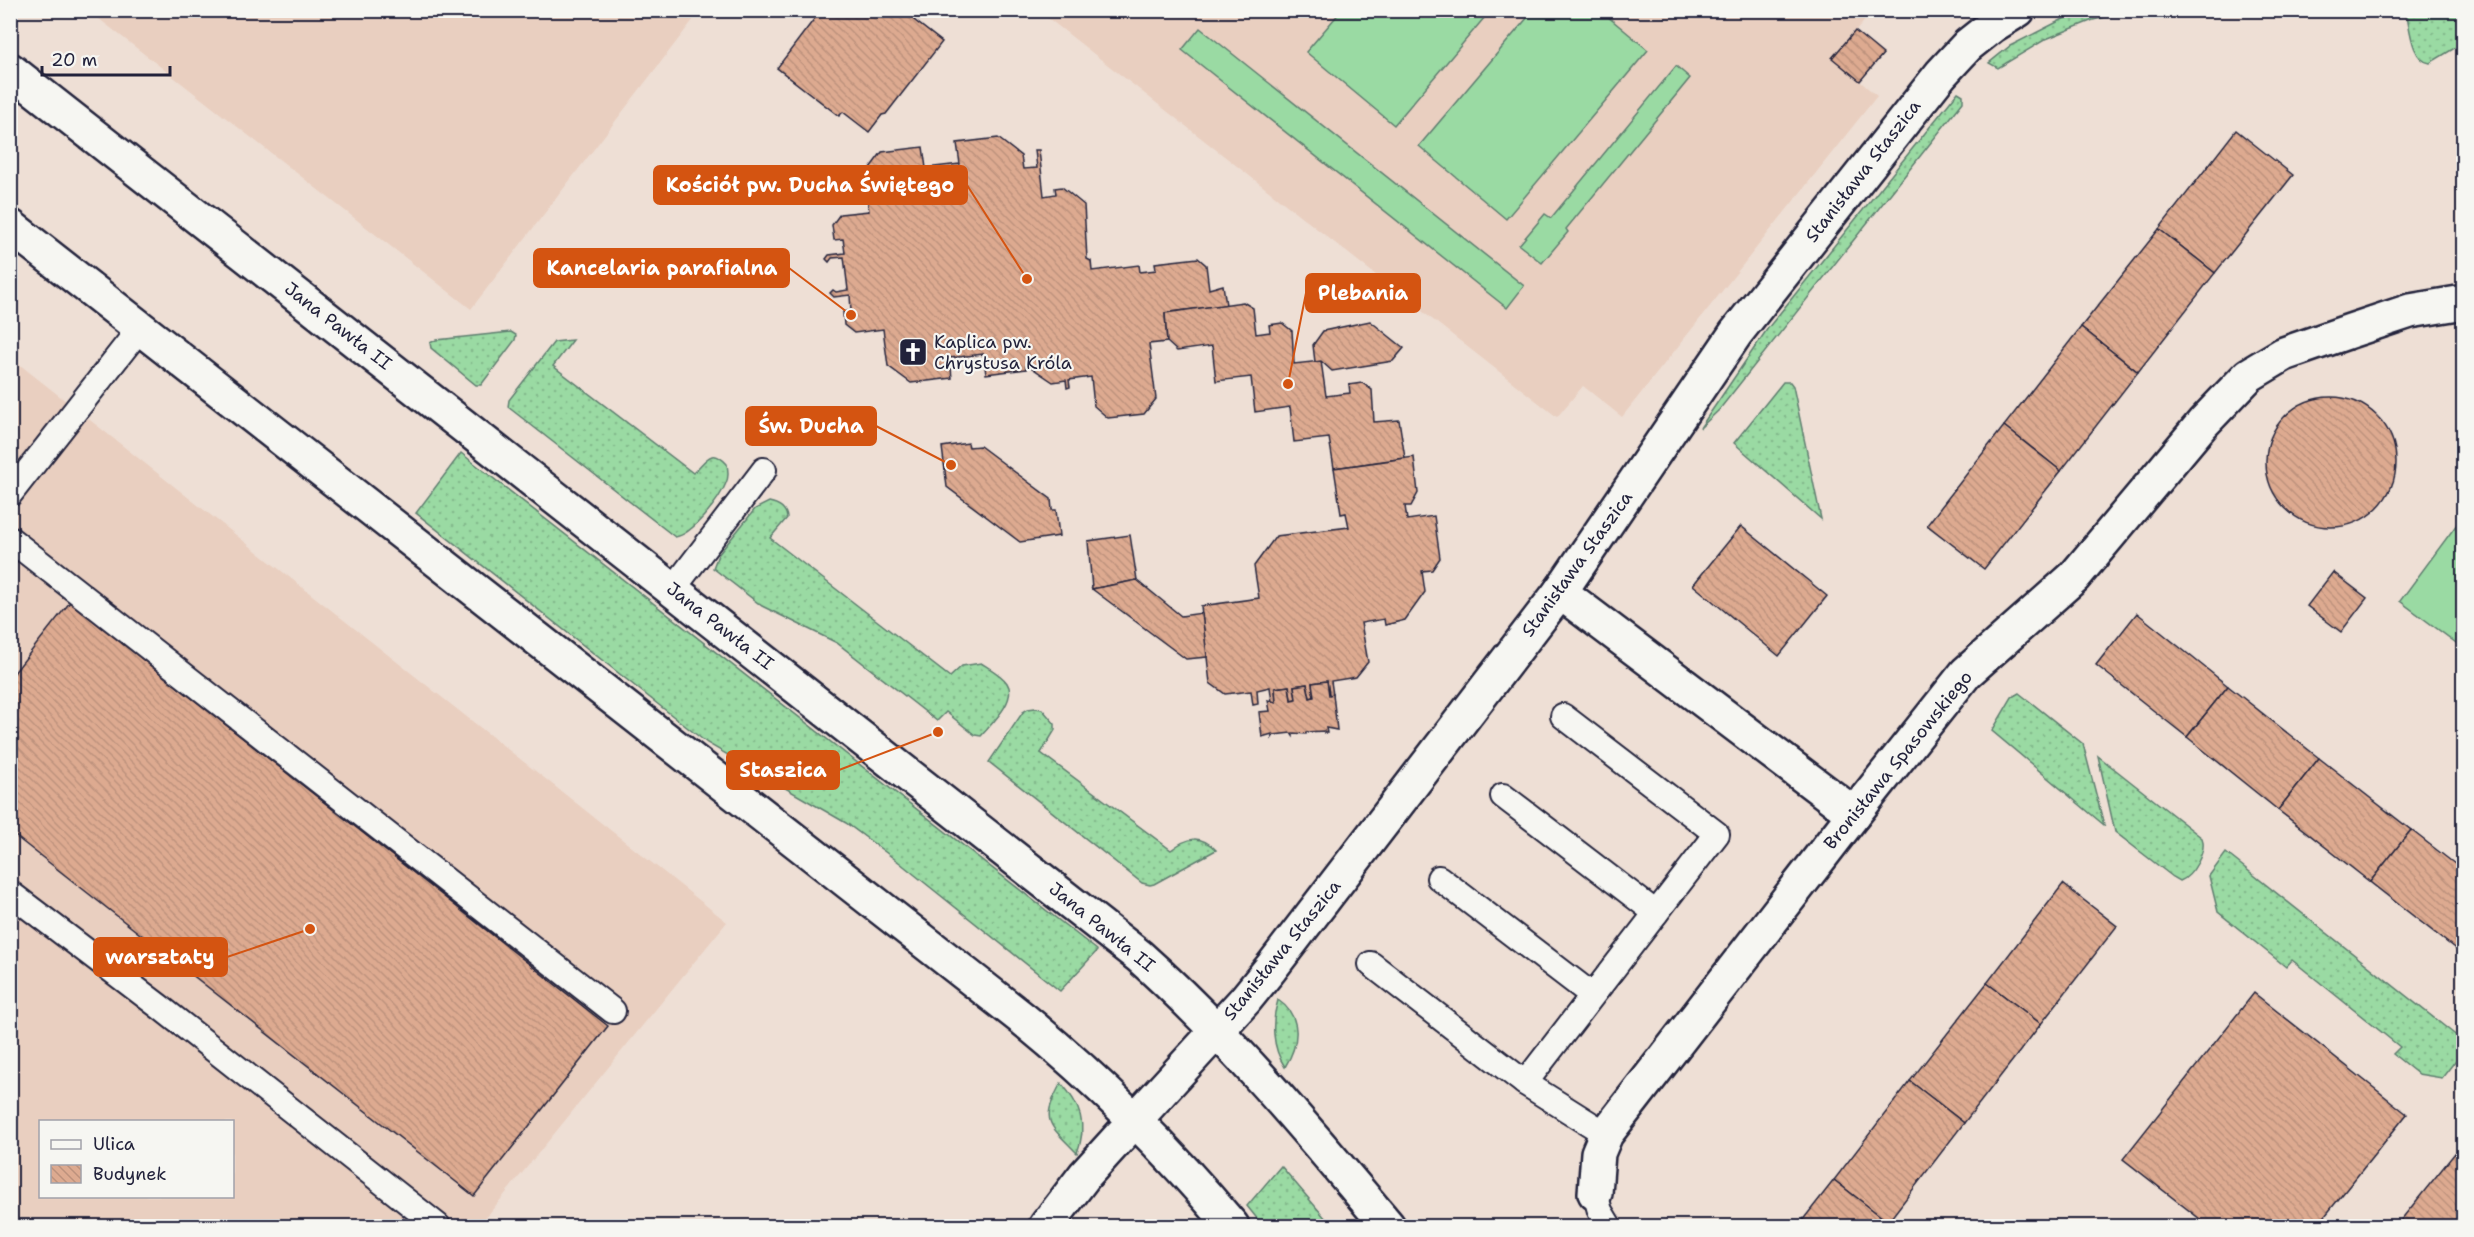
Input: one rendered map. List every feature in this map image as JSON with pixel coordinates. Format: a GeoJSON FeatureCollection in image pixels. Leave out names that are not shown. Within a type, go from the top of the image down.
{"type":"FeatureCollection","features":[{"type":"Feature","properties":{"kind":"main road","name":"Stanisława Staszica"},"geometry":{"type":"LineString","coordinates":[[1046,1227],[1085,1175],[1218,1030],[1271,968],[1560,592],[1736,333],[1941,74],[1968,45],[2011,12]]}},
{"type":"Feature","properties":{"kind":"main road","name":"Jana Pawła II"},"geometry":{"type":"LineString","coordinates":[[10,70],[1139,956],[1218,1030],[1281,1098],[1388,1227]]}},
{"type":"Feature","properties":{"kind":"main road"},"geometry":{"type":"LineString","coordinates":[[10,226],[965,972],[1059,1048],[1135,1120],[1203,1191],[1233,1227]]}},
{"type":"Feature","properties":{"kind":"main road","name":"Bronisława Spasowskiego"},"geometry":{"type":"LineString","coordinates":[[1595,1193],[1598,1153],[1606,1134],[1966,673],[2074,577],[2203,423],[2249,375],[2284,354],[2350,331],[2410,311],[2463,303]]}},
{"type":"Feature","properties":{"kind":"main road"},"geometry":{"type":"LineString","coordinates":[[1560,592],[1854,814]]}},
{"type":"Feature","properties":{"kind":"lane"},"geometry":{"type":"LineString","coordinates":[[10,494],[141,327]]}},
{"type":"Feature","properties":{"kind":"lane"},"geometry":{"type":"LineString","coordinates":[[674,589],[764,470]]}},
{"type":"Feature","properties":{"kind":"lane"},"geometry":{"type":"LineString","coordinates":[[10,539],[613,1011]]}},
{"type":"Feature","properties":{"kind":"lane"},"geometry":{"type":"LineString","coordinates":[[1525,1083],[1717,834],[1563,716]]}},
{"type":"Feature","properties":{"kind":"lane"},"geometry":{"type":"LineString","coordinates":[[1503,796],[1656,913]]}},
{"type":"Feature","properties":{"kind":"lane"},"geometry":{"type":"LineString","coordinates":[[1439,878],[1592,995]]}},
{"type":"Feature","properties":{"kind":"lane"},"geometry":{"type":"LineString","coordinates":[[10,893],[160,1007],[438,1227]]}},
{"type":"Feature","properties":{"kind":"lane"},"geometry":{"type":"LineString","coordinates":[[1371,964],[1525,1083],[1606,1134]]}},
{"type":"Feature","properties":{"kind":"lane"},"geometry":{"type":"LineString","coordinates":[[1595,1193],[1600,1211],[1609,1227]]}},
{"type":"Feature","properties":{"kind":"shaded area"},"geometry":{"type":"Polygon","coordinates":[[[89,11],[700,11],[471,309],[89,11]]]}},
{"type":"Feature","properties":{"kind":"shaded area"},"geometry":{"type":"Polygon","coordinates":[[[1039,11],[1870,11],[1872,12],[1833,58],[1877,96],[1622,417],[1583,386],[1557,417],[1039,11]]]}},
{"type":"Feature","properties":{"kind":"shaded area"},"geometry":{"type":"Polygon","coordinates":[[[10,357],[727,922],[479,1226],[11,1226],[10,357]]]}},
{"type":"Feature","properties":{"kind":"green space"},"geometry":{"type":"Polygon","coordinates":[[[1341,11],[1490,11],[1394,125],[1306,52],[1341,11]]]}},
{"type":"Feature","properties":{"kind":"green space"},"geometry":{"type":"Polygon","coordinates":[[[1533,11],[1601,11],[1648,50],[1506,219],[1419,146],[1533,11]]]}},
{"type":"Feature","properties":{"kind":"green space"},"geometry":{"type":"Polygon","coordinates":[[[2079,11],[2130,11],[2093,20],[2046,39],[1998,68],[1989,63],[2010,46],[2079,11]]]}},
{"type":"Feature","properties":{"kind":"green space"},"geometry":{"type":"Polygon","coordinates":[[[2406,11],[2463,11],[2463,43],[2430,63],[2424,61],[2415,50],[2406,11]]]}},
{"type":"Feature","properties":{"kind":"green space"},"geometry":{"type":"Polygon","coordinates":[[[1200,28],[1524,286],[1507,308],[1182,50],[1200,28]]]}},
{"type":"Feature","properties":{"kind":"green space"},"geometry":{"type":"Polygon","coordinates":[[[1676,66],[1690,78],[1566,229],[1568,232],[1542,263],[1519,245],[1545,214],[1551,218],[1676,66]]]}},
{"type":"Feature","properties":{"kind":"green space"},"geometry":{"type":"Polygon","coordinates":[[[1958,92],[1963,95],[1963,102],[1719,410],[1700,428],[1768,328],[1958,92]]]}},
{"type":"Feature","properties":{"kind":"green space"},"geometry":{"type":"Polygon","coordinates":[[[511,332],[516,335],[515,340],[481,385],[476,385],[431,348],[430,343],[436,340],[511,332]]]}},
{"type":"Feature","properties":{"kind":"green space"},"geometry":{"type":"Polygon","coordinates":[[[573,340],[553,366],[693,473],[709,457],[717,456],[727,464],[728,478],[718,498],[705,515],[682,535],[675,537],[508,407],[509,400],[554,342],[573,340]]]}},
{"type":"Feature","properties":{"kind":"green space"},"geometry":{"type":"Polygon","coordinates":[[[1783,382],[1790,382],[1793,386],[1821,519],[1734,443],[1783,382]]]}},
{"type":"Feature","properties":{"kind":"green space"},"geometry":{"type":"Polygon","coordinates":[[[461,453],[1097,951],[1060,991],[900,863],[846,823],[707,743],[416,513],[461,453]]]}},
{"type":"Feature","properties":{"kind":"green space"},"geometry":{"type":"Polygon","coordinates":[[[769,502],[781,507],[787,518],[770,538],[950,677],[962,666],[981,663],[1005,680],[1009,690],[1006,704],[981,736],[975,735],[946,712],[937,721],[837,643],[762,606],[713,568],[718,555],[755,509],[769,502]]]}},
{"type":"Feature","properties":{"kind":"green space"},"geometry":{"type":"Polygon","coordinates":[[[2463,516],[2463,648],[2400,601],[2463,516]]]}},
{"type":"Feature","properties":{"kind":"green space"},"geometry":{"type":"Polygon","coordinates":[[[2019,693],[2083,744],[2104,825],[1992,731],[2012,697],[2019,693]]]}},
{"type":"Feature","properties":{"kind":"green space"},"geometry":{"type":"Polygon","coordinates":[[[1035,708],[1042,709],[1055,724],[1055,730],[1041,753],[1171,850],[1183,842],[1194,839],[1205,841],[1216,850],[1154,884],[1142,883],[989,762],[1023,712],[1035,708]]]}},
{"type":"Feature","properties":{"kind":"green space"},"geometry":{"type":"Polygon","coordinates":[[[2098,756],[2202,838],[2201,856],[2194,869],[2185,878],[2180,881],[2173,877],[2115,832],[2098,756]]]}},
{"type":"Feature","properties":{"kind":"green space"},"geometry":{"type":"Polygon","coordinates":[[[2226,853],[2463,1041],[2463,1051],[2442,1078],[2418,1074],[2393,1054],[2400,1047],[2292,960],[2286,967],[2218,912],[2209,876],[2226,853]]]}},
{"type":"Feature","properties":{"kind":"green space"},"geometry":{"type":"Polygon","coordinates":[[[1278,1000],[1292,1014],[1296,1031],[1296,1040],[1285,1067],[1277,1052],[1274,1035],[1274,1017],[1278,1000]]]}},
{"type":"Feature","properties":{"kind":"green space"},"geometry":{"type":"Polygon","coordinates":[[[1061,1083],[1073,1099],[1080,1115],[1082,1133],[1077,1153],[1059,1135],[1050,1121],[1051,1106],[1061,1083]]]}},
{"type":"Feature","properties":{"kind":"green space"},"geometry":{"type":"Polygon","coordinates":[[[1281,1166],[1332,1226],[1263,1226],[1247,1206],[1281,1166]]]}},
{"type":"Feature","properties":{"kind":"building"},"geometry":{"type":"Polygon","coordinates":[[[821,10],[921,10],[914,20],[942,42],[886,114],[882,115],[869,132],[843,112],[839,116],[777,68],[821,10]]]}},
{"type":"Feature","properties":{"kind":"building"},"geometry":{"type":"Polygon","coordinates":[[[1855,31],[1883,54],[1860,81],[1832,58],[1855,31]]]}},
{"type":"Feature","properties":{"kind":"building"},"geometry":{"type":"Polygon","coordinates":[[[2236,130],[2293,175],[2215,273],[2159,229],[2236,130]]]}},
{"type":"Feature","properties":{"kind":"building"},"geometry":{"type":"Polygon","coordinates":[[[998,138],[1021,156],[1023,169],[1037,168],[1035,150],[1039,150],[1044,196],[1056,194],[1055,188],[1062,187],[1084,205],[1087,259],[1091,261],[1092,271],[1139,265],[1140,272],[1156,270],[1155,263],[1198,258],[1206,265],[1209,289],[1223,285],[1226,305],[1165,313],[1167,342],[1149,344],[1156,399],[1144,414],[1108,418],[1094,406],[1091,377],[1069,380],[1070,387],[1067,388],[1066,380],[1053,382],[1026,364],[1026,369],[986,374],[983,354],[950,358],[952,378],[911,383],[888,366],[883,329],[854,333],[844,325],[843,312],[851,311],[850,295],[834,297],[830,293],[833,290],[836,292],[848,290],[844,257],[832,258],[829,262],[826,259],[829,255],[845,253],[843,239],[834,240],[832,225],[840,214],[869,211],[864,176],[882,152],[923,147],[926,168],[960,164],[957,143],[998,138]]]}},
{"type":"Feature","properties":{"kind":"building"},"geometry":{"type":"Polygon","coordinates":[[[2159,229],[2215,273],[2138,372],[2081,327],[2159,229]]]}},
{"type":"Feature","properties":{"kind":"building"},"geometry":{"type":"Polygon","coordinates":[[[1243,302],[1253,308],[1256,334],[1270,332],[1269,325],[1282,323],[1292,331],[1294,364],[1321,361],[1326,396],[1350,393],[1349,385],[1362,383],[1372,390],[1374,422],[1399,420],[1405,458],[1334,468],[1329,438],[1294,442],[1290,407],[1255,412],[1251,377],[1216,381],[1212,346],[1177,351],[1167,342],[1165,313],[1243,302]]]}},
{"type":"Feature","properties":{"kind":"building"},"geometry":{"type":"Polygon","coordinates":[[[1370,321],[1404,348],[1393,361],[1332,371],[1321,361],[1315,362],[1313,345],[1323,331],[1370,321]]]}},
{"type":"Feature","properties":{"kind":"building"},"geometry":{"type":"Polygon","coordinates":[[[2081,327],[2138,372],[2061,471],[2004,426],[2081,327]]]}},
{"type":"Feature","properties":{"kind":"building"},"geometry":{"type":"Polygon","coordinates":[[[2331,397],[2356,402],[2377,416],[2391,437],[2396,462],[2391,487],[2377,508],[2356,522],[2331,527],[2306,522],[2285,508],[2271,487],[2266,462],[2271,437],[2285,416],[2306,402],[2331,397]]]}},
{"type":"Feature","properties":{"kind":"building"},"geometry":{"type":"Polygon","coordinates":[[[2004,426],[2061,471],[1984,569],[1927,525],[2004,426]]]}},
{"type":"Feature","properties":{"kind":"building"},"geometry":{"type":"Polygon","coordinates":[[[968,443],[969,447],[980,446],[1051,499],[1052,510],[1056,510],[1059,536],[1020,542],[947,487],[942,447],[968,443]]]}},
{"type":"Feature","properties":{"kind":"building"},"geometry":{"type":"Polygon","coordinates":[[[1414,457],[1418,493],[1411,506],[1405,506],[1407,520],[1434,516],[1440,558],[1432,570],[1422,571],[1425,592],[1405,620],[1385,625],[1384,619],[1361,623],[1368,662],[1356,677],[1331,681],[1333,695],[1329,695],[1327,681],[1312,683],[1314,697],[1310,698],[1307,684],[1294,686],[1296,699],[1291,700],[1289,686],[1275,688],[1276,702],[1272,702],[1270,687],[1257,690],[1258,704],[1253,705],[1251,691],[1225,694],[1210,683],[1201,606],[1259,598],[1254,566],[1276,536],[1349,527],[1346,513],[1341,514],[1334,468],[1414,457]]]}},
{"type":"Feature","properties":{"kind":"building"},"geometry":{"type":"Polygon","coordinates":[[[1741,526],[1827,596],[1779,656],[1693,585],[1741,526]]]}},
{"type":"Feature","properties":{"kind":"building"},"geometry":{"type":"Polygon","coordinates":[[[1130,535],[1137,580],[1092,589],[1088,541],[1130,535]]]}},
{"type":"Feature","properties":{"kind":"building"},"geometry":{"type":"Polygon","coordinates":[[[2333,572],[2367,598],[2341,632],[2307,606],[2333,572]]]}},
{"type":"Feature","properties":{"kind":"building"},"geometry":{"type":"Polygon","coordinates":[[[1137,580],[1181,616],[1202,613],[1207,657],[1186,659],[1092,589],[1137,580]]]}},
{"type":"Feature","properties":{"kind":"building"},"geometry":{"type":"Polygon","coordinates":[[[70,602],[608,1026],[474,1196],[10,832],[10,678],[70,602]]]}},
{"type":"Feature","properties":{"kind":"building"},"geometry":{"type":"Polygon","coordinates":[[[2137,613],[2228,686],[2187,737],[2096,665],[2137,613]]]}},
{"type":"Feature","properties":{"kind":"building"},"geometry":{"type":"Polygon","coordinates":[[[1327,681],[1329,695],[1333,694],[1337,730],[1326,728],[1327,733],[1324,731],[1306,732],[1306,734],[1293,733],[1293,736],[1291,733],[1274,735],[1272,738],[1272,734],[1262,737],[1259,712],[1270,711],[1268,700],[1276,702],[1275,688],[1289,686],[1291,700],[1296,699],[1294,686],[1307,684],[1310,698],[1314,697],[1312,683],[1327,681]]]}},
{"type":"Feature","properties":{"kind":"building"},"geometry":{"type":"Polygon","coordinates":[[[2228,686],[2319,758],[2278,810],[2187,737],[2228,686]]]}},
{"type":"Feature","properties":{"kind":"building"},"geometry":{"type":"Polygon","coordinates":[[[2319,758],[2411,830],[2370,882],[2278,810],[2319,758]]]}},
{"type":"Feature","properties":{"kind":"building"},"geometry":{"type":"Polygon","coordinates":[[[2411,830],[2464,871],[2464,952],[2462,954],[2370,882],[2411,830]]]}},
{"type":"Feature","properties":{"kind":"building"},"geometry":{"type":"Polygon","coordinates":[[[2063,884],[2117,926],[2041,1024],[1987,983],[2063,884]]]}},
{"type":"Feature","properties":{"kind":"building"},"geometry":{"type":"Polygon","coordinates":[[[1987,983],[2041,1024],[1964,1123],[1910,1081],[1987,983]]]}},
{"type":"Feature","properties":{"kind":"building"},"geometry":{"type":"Polygon","coordinates":[[[2254,993],[2407,1114],[2317,1226],[2209,1226],[2123,1159],[2254,993]]]}},
{"type":"Feature","properties":{"kind":"building"},"geometry":{"type":"Polygon","coordinates":[[[1910,1081],[1964,1123],[1888,1222],[1834,1180],[1910,1081]]]}},
{"type":"Feature","properties":{"kind":"building"},"geometry":{"type":"Polygon","coordinates":[[[2455,1153],[2464,1160],[2464,1226],[2396,1226],[2455,1153]]]}},
{"type":"Feature","properties":{"kind":"building"},"geometry":{"type":"Polygon","coordinates":[[[1834,1180],[1888,1222],[1884,1226],[1798,1226],[1834,1180]]]}},
{"type":"Feature","properties":{"kind":"place","name":"Kościół pw. Ducha Świętego"},"geometry":{"type":"Point","coordinates":[1027,279]}},
{"type":"Feature","properties":{"kind":"place","name":"Kancelaria parafialna"},"geometry":{"type":"Point","coordinates":[851,315]}},
{"type":"Feature","properties":{"kind":"place","name":"Kaplica pw. Chrystusa Króla"},"geometry":{"type":"Point","coordinates":[913,352]}},
{"type":"Feature","properties":{"kind":"place","name":"Plebania"},"geometry":{"type":"Point","coordinates":[1288,384]}},
{"type":"Feature","properties":{"kind":"place","name":"Św. Ducha"},"geometry":{"type":"Point","coordinates":[951,465]}},
{"type":"Feature","properties":{"kind":"place","name":"Staszica"},"geometry":{"type":"Point","coordinates":[938,732]}},
{"type":"Feature","properties":{"kind":"place","name":"warsztaty"},"geometry":{"type":"Point","coordinates":[310,929]}}]}
